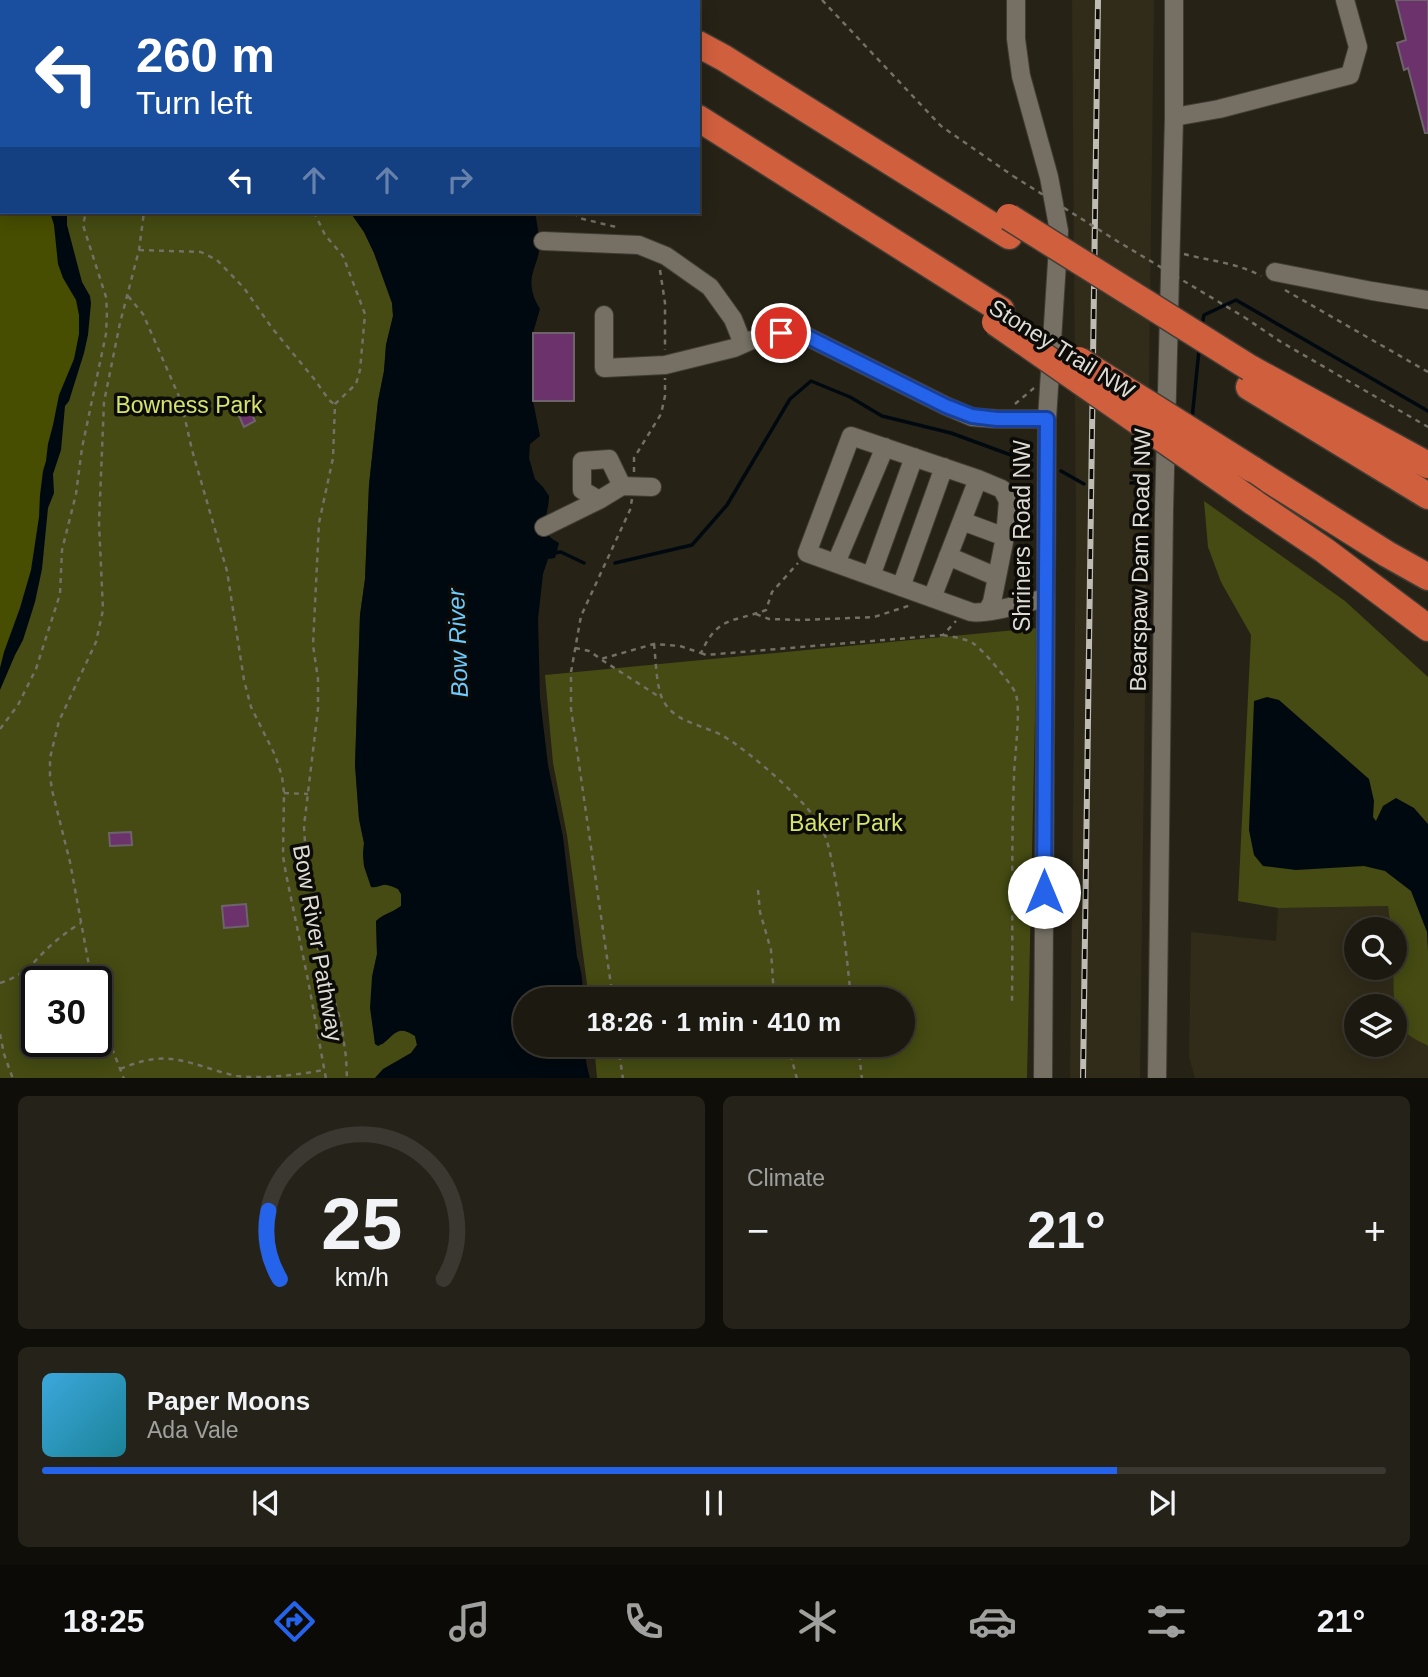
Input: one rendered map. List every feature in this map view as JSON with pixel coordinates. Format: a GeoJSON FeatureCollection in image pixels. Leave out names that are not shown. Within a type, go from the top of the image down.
{"type":"FeatureCollection","features":[{"type":"Feature","properties":{"kind":"highway"},"geometry":{"type":"LineString","coordinates":[[700,45],[1009,226],[1250,377],[1428,496]]}},
{"type":"Feature","properties":{"kind":"highway","name":"Stoney Trail NW"},"geometry":{"type":"LineString","coordinates":[[700,119],[890,242],[998,316],[1428,577]]}},
{"type":"Feature","properties":{"kind":"highway"},"geometry":{"type":"LineString","coordinates":[[998,316],[1428,628]]}},
{"type":"Feature","properties":{"kind":"highway"},"geometry":{"type":"LineString","coordinates":[[1250,377],[1428,465]]}},
{"type":"Feature","properties":{"kind":"street","name":"Shriners Road NW"},"geometry":{"type":"LineString","coordinates":[[1016,0],[1016,39],[1021,76],[1049,177],[1059,230],[1047,419],[1043,1078]]}},
{"type":"Feature","properties":{"kind":"street","name":"Bearspaw Dam Road NW"},"geometry":{"type":"LineString","coordinates":[[1157,1078],[1174,0]]}},
{"type":"Feature","properties":{"kind":"street"},"geometry":{"type":"LineString","coordinates":[[1174,117],[1350,75],[1358,47],[1345,0]]}},
{"type":"Feature","properties":{"kind":"street"},"geometry":{"type":"LineString","coordinates":[[543,241],[639,245],[666,256],[710,287],[733,319],[743,344]]}},
{"type":"Feature","properties":{"kind":"street"},"geometry":{"type":"LineString","coordinates":[[1269,274],[1428,300]]}},
{"type":"Feature","properties":{"kind":"street"},"geometry":{"type":"LineString","coordinates":[[604,315],[604,368],[665,365],[781,333],[806,336],[946,406],[972,416],[1047,419]]}},
{"type":"Feature","properties":{"kind":"street"},"geometry":{"type":"LineString","coordinates":[[987,611],[992,602],[1005,537],[1008,501],[1002,489],[851,436],[807,553],[977,613],[987,611],[1046,598]]}},
{"type":"Feature","properties":{"kind":"street"},"geometry":{"type":"LineString","coordinates":[[836,564],[885,447]]}},
{"type":"Feature","properties":{"kind":"street"},"geometry":{"type":"LineString","coordinates":[[871,576],[914,457]]}},
{"type":"Feature","properties":{"kind":"street"},"geometry":{"type":"LineString","coordinates":[[599,500],[582,490],[582,461],[609,459],[628,486]]}},
{"type":"Feature","properties":{"kind":"street"},"geometry":{"type":"LineString","coordinates":[[901,587],[944,467]]}},
{"type":"Feature","properties":{"kind":"street"},"geometry":{"type":"LineString","coordinates":[[927,596],[948,556],[978,479]]}},
{"type":"Feature","properties":{"kind":"street"},"geometry":{"type":"LineString","coordinates":[[544,527],[628,486],[653,487]]}},
{"type":"Feature","properties":{"kind":"street"},"geometry":{"type":"LineString","coordinates":[[961,521],[1005,537]]}},
{"type":"Feature","properties":{"kind":"street"},"geometry":{"type":"LineString","coordinates":[[948,556],[998,577]]}},
{"type":"Feature","properties":{"kind":"path"},"geometry":{"type":"LineString","coordinates":[[822,0],[941,126],[1013,176],[1281,342],[1428,427]]}},
{"type":"Feature","properties":{"kind":"path"},"geometry":{"type":"LineString","coordinates":[[1044,193],[1046,206]]}},
{"type":"Feature","properties":{"kind":"path"},"geometry":{"type":"LineString","coordinates":[[0,729],[18,705],[36,669],[60,593],[62,550],[76,494],[82,448],[106,334],[106,297],[83,225],[86,214]]}},
{"type":"Feature","properties":{"kind":"path"},"geometry":{"type":"LineString","coordinates":[[89,966],[70,862],[52,790],[50,758],[59,722],[96,642],[103,610],[99,511],[104,402],[117,336],[139,250],[144,214]]}},
{"type":"Feature","properties":{"kind":"path"},"geometry":{"type":"LineString","coordinates":[[315,214],[325,235],[343,256],[365,314],[360,370],[356,384],[335,404],[333,458],[319,523],[313,645],[318,679],[318,709],[304,826],[313,927],[341,1022],[347,1078]]}},
{"type":"Feature","properties":{"kind":"path"},"geometry":{"type":"LineString","coordinates":[[576,214],[579,218]]}},
{"type":"Feature","properties":{"kind":"path"},"geometry":{"type":"LineString","coordinates":[[139,250],[201,252],[217,260],[244,288],[272,328],[335,404]]}},
{"type":"Feature","properties":{"kind":"path"},"geometry":{"type":"LineString","coordinates":[[1171,250],[1269,274]]}},
{"type":"Feature","properties":{"kind":"path"},"geometry":{"type":"LineString","coordinates":[[611,987],[571,709],[571,671],[581,617],[630,510],[628,486],[634,458],[661,414],[665,396],[665,303],[659,268]]}},
{"type":"Feature","properties":{"kind":"path"},"geometry":{"type":"LineString","coordinates":[[1285,290],[1428,372]]}},
{"type":"Feature","properties":{"kind":"path","name":"Bow River Pathway"},"geometry":{"type":"LineString","coordinates":[[128,296],[143,314],[181,401],[192,450],[227,571],[244,680],[251,707],[275,755],[282,776],[283,856],[326,1078]]}},
{"type":"Feature","properties":{"kind":"path"},"geometry":{"type":"LineString","coordinates":[[1005,405],[1016,404],[1037,383]]}},
{"type":"Feature","properties":{"kind":"path"},"geometry":{"type":"LineString","coordinates":[[701,653],[708,638],[723,622],[766,610],[772,592],[807,553]]}},
{"type":"Feature","properties":{"kind":"path"},"geometry":{"type":"LineString","coordinates":[[756,614],[769,619],[801,620],[874,617],[920,602],[927,596]]}},
{"type":"Feature","properties":{"kind":"path"},"geometry":{"type":"LineString","coordinates":[[943,635],[965,610]]}},
{"type":"Feature","properties":{"kind":"path"},"geometry":{"type":"LineString","coordinates":[[601,659],[654,645],[680,646],[706,655],[943,635],[974,643],[1014,691],[1018,704],[1011,860],[1012,1001]]}},
{"type":"Feature","properties":{"kind":"path"},"geometry":{"type":"LineString","coordinates":[[654,645],[661,698],[666,706],[680,718],[723,736],[765,768],[804,805],[823,830],[836,884],[849,987]]}},
{"type":"Feature","properties":{"kind":"path"},"geometry":{"type":"LineString","coordinates":[[575,648],[589,651],[661,698]]}},
{"type":"Feature","properties":{"kind":"path"},"geometry":{"type":"LineString","coordinates":[[284,793],[308,794]]}},
{"type":"Feature","properties":{"kind":"path"},"geometry":{"type":"LineString","coordinates":[[758,890],[760,912],[771,950],[774,987]]}},
{"type":"Feature","properties":{"kind":"path"},"geometry":{"type":"LineString","coordinates":[[0,983],[13,979],[28,969],[64,934],[80,923]]}},
{"type":"Feature","properties":{"kind":"path"},"geometry":{"type":"LineString","coordinates":[[0,1034],[13,1078]]}},
{"type":"Feature","properties":{"kind":"path"},"geometry":{"type":"LineString","coordinates":[[112,1048],[124,1078]]}},
{"type":"Feature","properties":{"kind":"path"},"geometry":{"type":"LineString","coordinates":[[120,1069],[165,1057],[248,1077],[281,1077],[324,1070]]}},
{"type":"Feature","properties":{"kind":"path"},"geometry":{"type":"LineString","coordinates":[[620,1057],[623,1078]]}},
{"type":"Feature","properties":{"kind":"path"},"geometry":{"type":"LineString","coordinates":[[791,1057],[797,1078]]}},
{"type":"Feature","properties":{"kind":"path"},"geometry":{"type":"LineString","coordinates":[[859,1057],[862,1078]]}},
{"type":"Feature","properties":{"kind":"shaded area"},"geometry":{"type":"Polygon","coordinates":[[[1072,0],[1154,0],[1140,1078],[1070,1078],[1076,532],[1072,0]]]}},
{"type":"Feature","properties":{"kind":"shaded area"},"geometry":{"type":"Polygon","coordinates":[[[1388,905],[1390,917],[1344,917],[1344,980],[1394,980],[1395,994],[1344,994],[1344,1057],[1407,1057],[1407,1029],[1414,1038],[1428,1046],[1428,1078],[1195,1078],[1189,1057],[1191,932],[1276,941],[1278,908],[1388,905]]]}},
{"type":"Feature","properties":{"kind":"green space","name":"Bowness Park"},"geometry":{"type":"Polygon","coordinates":[[[0,214],[351,214],[364,232],[392,303],[393,316],[378,401],[369,485],[365,579],[360,615],[355,765],[364,866],[371,886],[389,885],[398,889],[401,894],[401,906],[376,921],[377,954],[372,977],[375,1044],[383,1044],[397,1031],[405,1031],[415,1036],[417,1045],[411,1053],[384,1069],[375,1078],[0,1078],[0,214]]]}},
{"type":"Feature","properties":{"kind":"green space"},"geometry":{"type":"Polygon","coordinates":[[[0,214],[51,214],[58,264],[76,300],[79,334],[74,359],[59,395],[48,444],[31,570],[0,668],[0,214]]]}},
{"type":"Feature","properties":{"kind":"green space"},"geometry":{"type":"Polygon","coordinates":[[[1204,501],[1345,601],[1428,677],[1428,1046],[1407,1034],[1407,994],[1394,994],[1394,980],[1407,980],[1407,917],[1389,917],[1388,906],[1278,908],[1238,901],[1251,635],[1221,582],[1208,547],[1204,501]]]}},
{"type":"Feature","properties":{"kind":"green space","name":"Baker Park"},"geometry":{"type":"Polygon","coordinates":[[[1037,628],[1027,1078],[597,1078],[595,1057],[915,1057],[915,987],[587,987],[567,835],[553,763],[545,675],[1037,628]]]}},
{"type":"Feature","properties":{"kind":"water"},"geometry":{"type":"Polygon","coordinates":[[[51,214],[67,214],[67,225],[82,282],[90,296],[88,335],[69,401],[65,406],[61,450],[53,474],[54,493],[48,508],[42,569],[35,602],[23,640],[0,690],[0,668],[4,652],[31,570],[48,444],[59,395],[74,359],[79,334],[76,300],[58,264],[51,214]]]}},
{"type":"Feature","properties":{"kind":"water","name":"Bow River"},"geometry":{"type":"Polygon","coordinates":[[[351,214],[535,214],[539,251],[532,287],[540,309],[533,333],[533,401],[540,436],[530,444],[529,458],[535,479],[549,496],[545,523],[547,534],[559,543],[555,558],[548,559],[543,574],[538,619],[540,698],[548,765],[563,837],[582,987],[513,987],[513,1057],[586,1057],[590,1078],[375,1078],[383,1069],[411,1053],[417,1045],[415,1036],[403,1031],[395,1033],[378,1046],[375,1044],[370,1008],[377,954],[376,921],[401,906],[401,894],[398,889],[387,885],[371,887],[364,866],[355,765],[360,615],[365,579],[369,485],[378,401],[393,316],[392,303],[374,253],[351,214]]]}},
{"type":"Feature","properties":{"kind":"water"},"geometry":{"type":"Polygon","coordinates":[[[1267,697],[1279,700],[1369,779],[1374,801],[1373,817],[1376,821],[1383,806],[1396,798],[1414,808],[1428,824],[1428,951],[1427,932],[1411,891],[1385,871],[1364,866],[1296,870],[1263,866],[1254,855],[1249,830],[1254,701],[1267,697]]]}},
{"type":"Feature","properties":{"kind":"building"},"geometry":{"type":"Polygon","coordinates":[[[1396,0],[1428,0],[1428,133],[1425,133],[1408,68],[1404,70],[1397,43],[1406,40],[1396,0]]]}},
{"type":"Feature","properties":{"kind":"building"},"geometry":{"type":"Polygon","coordinates":[[[533,333],[574,333],[574,401],[533,401],[533,333]]]}},
{"type":"Feature","properties":{"kind":"building"},"geometry":{"type":"Polygon","coordinates":[[[246,402],[255,421],[244,427],[235,407],[246,402]]]}},
{"type":"Feature","properties":{"kind":"building"},"geometry":{"type":"Polygon","coordinates":[[[131,832],[132,845],[110,846],[109,833],[131,832]]]}},
{"type":"Feature","properties":{"kind":"building"},"geometry":{"type":"Polygon","coordinates":[[[246,904],[248,926],[224,928],[222,906],[246,904]]]}},
{"type":"Feature","properties":{"kind":"waterway"},"geometry":{"type":"LineString","coordinates":[[1202,325],[1204,315],[1236,300],[1428,411]]}},
{"type":"Feature","properties":{"kind":"waterway"},"geometry":{"type":"LineString","coordinates":[[1192,419],[1199,350]]}},
{"type":"Feature","properties":{"kind":"waterway"},"geometry":{"type":"LineString","coordinates":[[615,563],[692,545],[727,505],[790,399],[811,381],[850,397],[882,416],[951,433],[1022,459]]}},
{"type":"Feature","properties":{"kind":"waterway"},"geometry":{"type":"LineString","coordinates":[[1061,471],[1084,484]]}},
{"type":"Feature","properties":{"kind":"waterway"},"geometry":{"type":"LineString","coordinates":[[1131,483],[1151,481]]}},
{"type":"Feature","properties":{"kind":"waterway"},"geometry":{"type":"LineString","coordinates":[[553,553],[561,552],[584,563]]}},
{"type":"Feature","properties":{"kind":"railway"},"geometry":{"type":"LineString","coordinates":[[1083,1078],[1098,0]]}},
{"type":"Feature","properties":{"kind":"route"},"geometry":{"type":"LineString","coordinates":[[781,333],[806,336],[946,406],[972,416],[1047,419],[1044,892]]}}]}
